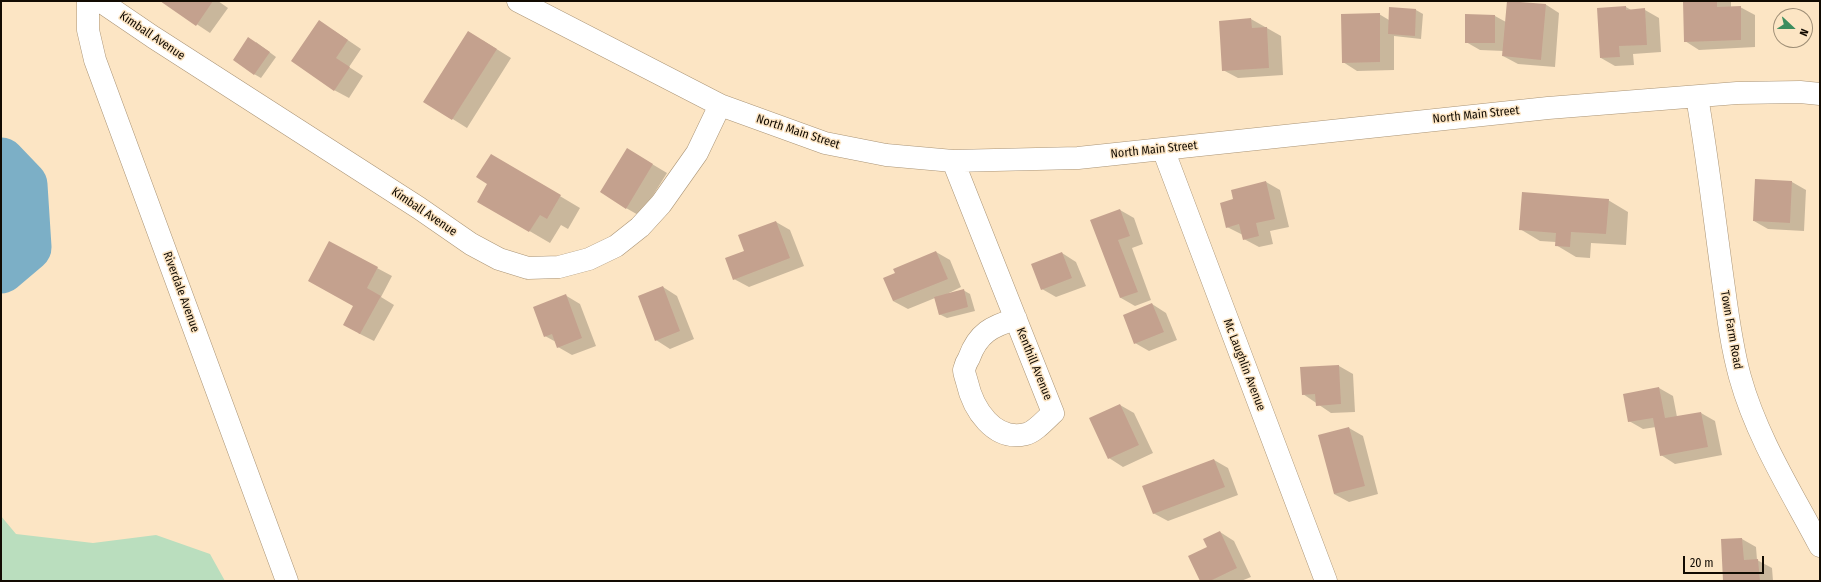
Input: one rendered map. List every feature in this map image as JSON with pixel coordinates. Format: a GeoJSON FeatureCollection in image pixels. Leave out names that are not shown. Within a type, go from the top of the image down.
{"type":"FeatureCollection","features":[{"type":"Feature","properties":{"kind":"street","name":"Riverdale Avenue"},"geometry":{"type":"LineString","coordinates":[[88,1],[88,30],[95,60],[287,581]]}},
{"type":"Feature","properties":{"kind":"street","name":"Kimball Avenue"},"geometry":{"type":"LineString","coordinates":[[100,1],[153,37],[419,208],[471,244],[499,259],[528,268],[559,267],[589,259],[616,246],[640,227],[661,204],[697,153],[720,105]]}},
{"type":"Feature","properties":{"kind":"street","name":"North Main Street"},"geometry":{"type":"LineString","coordinates":[[518,1],[720,105],[825,143],[886,155],[953,161],[1078,158],[1548,108],[1737,93],[1792,92],[1820,94]]}},
{"type":"Feature","properties":{"kind":"street","name":"Town Farm Road"},"geometry":{"type":"LineString","coordinates":[[1697,97],[1708,162],[1732,348],[1740,379],[1751,409],[1776,466],[1820,546]]}},
{"type":"Feature","properties":{"kind":"street","name":"Mc Laughlin Avenue"},"geometry":{"type":"LineString","coordinates":[[1163,149],[1326,581]]}},
{"type":"Feature","properties":{"kind":"street","name":"Kenthill Avenue"},"geometry":{"type":"LineString","coordinates":[[953,161],[1016,318],[1053,413],[1028,434],[1009,435],[989,425],[977,411],[969,392],[964,370],[972,349],[982,335],[994,326],[1016,318]]}},
{"type":"Feature","properties":{"kind":"green space"},"geometry":{"type":"Polygon","coordinates":[[[1,516],[16,534],[93,543],[156,535],[210,554],[225,581],[1,581],[1,516]]]}},
{"type":"Feature","properties":{"kind":"building"},"geometry":{"type":"Polygon","coordinates":[[[160,1],[213,1],[196,26],[160,1]]]}},
{"type":"Feature","properties":{"kind":"building"},"geometry":{"type":"Polygon","coordinates":[[[1507,1],[1546,4],[1541,60],[1502,56],[1507,1]]]}},
{"type":"Feature","properties":{"kind":"building"},"geometry":{"type":"Polygon","coordinates":[[[1683,1],[1717,1],[1717,7],[1741,6],[1741,40],[1684,42],[1683,1]]]}},
{"type":"Feature","properties":{"kind":"building"},"geometry":{"type":"Polygon","coordinates":[[[1626,6],[1626,10],[1645,8],[1647,45],[1619,46],[1620,57],[1600,58],[1597,8],[1626,6]]]}},
{"type":"Feature","properties":{"kind":"building"},"geometry":{"type":"Polygon","coordinates":[[[1389,7],[1416,9],[1415,36],[1388,34],[1389,7]]]}},
{"type":"Feature","properties":{"kind":"building"},"geometry":{"type":"Polygon","coordinates":[[[1380,13],[1380,62],[1342,63],[1341,14],[1380,13]]]}},
{"type":"Feature","properties":{"kind":"building"},"geometry":{"type":"Polygon","coordinates":[[[1465,14],[1495,15],[1495,43],[1465,43],[1465,14]]]}},
{"type":"Feature","properties":{"kind":"building"},"geometry":{"type":"Polygon","coordinates":[[[1251,18],[1252,28],[1267,27],[1269,68],[1222,71],[1219,21],[1251,18]]]}},
{"type":"Feature","properties":{"kind":"building"},"geometry":{"type":"Polygon","coordinates":[[[319,20],[348,40],[336,58],[350,67],[334,91],[291,61],[319,20]]]}},
{"type":"Feature","properties":{"kind":"building"},"geometry":{"type":"Polygon","coordinates":[[[468,31],[497,49],[452,120],[423,102],[468,31]]]}},
{"type":"Feature","properties":{"kind":"building"},"geometry":{"type":"Polygon","coordinates":[[[248,37],[270,52],[254,75],[233,60],[248,37]]]}},
{"type":"Feature","properties":{"kind":"building"},"geometry":{"type":"Polygon","coordinates":[[[627,148],[653,164],[626,209],[600,192],[627,148]]]}},
{"type":"Feature","properties":{"kind":"building"},"geometry":{"type":"Polygon","coordinates":[[[491,154],[561,195],[547,219],[540,215],[529,232],[477,202],[487,184],[476,177],[491,154]]]}},
{"type":"Feature","properties":{"kind":"building"},"geometry":{"type":"Polygon","coordinates":[[[1755,179],[1792,181],[1790,223],[1753,221],[1755,179]]]}},
{"type":"Feature","properties":{"kind":"building"},"geometry":{"type":"Polygon","coordinates":[[[1266,181],[1275,219],[1256,223],[1259,236],[1243,240],[1239,224],[1226,228],[1220,203],[1233,199],[1231,190],[1266,181]]]}},
{"type":"Feature","properties":{"kind":"building"},"geometry":{"type":"Polygon","coordinates":[[[1522,192],[1609,199],[1606,234],[1571,232],[1570,247],[1555,246],[1556,233],[1519,230],[1522,192]]]}},
{"type":"Feature","properties":{"kind":"building"},"geometry":{"type":"Polygon","coordinates":[[[1120,209],[1130,236],[1118,240],[1138,292],[1120,298],[1090,220],[1120,209]]]}},
{"type":"Feature","properties":{"kind":"building"},"geometry":{"type":"Polygon","coordinates":[[[776,221],[790,258],[733,280],[725,258],[744,251],[738,235],[776,221]]]}},
{"type":"Feature","properties":{"kind":"building"},"geometry":{"type":"Polygon","coordinates":[[[329,241],[378,267],[367,288],[381,296],[360,334],[343,325],[353,306],[308,281],[329,241]]]}},
{"type":"Feature","properties":{"kind":"building"},"geometry":{"type":"Polygon","coordinates":[[[936,251],[948,279],[893,301],[883,278],[895,273],[893,269],[936,251]]]}},
{"type":"Feature","properties":{"kind":"building"},"geometry":{"type":"Polygon","coordinates":[[[1062,252],[1072,278],[1041,290],[1031,264],[1062,252]]]}},
{"type":"Feature","properties":{"kind":"building"},"geometry":{"type":"Polygon","coordinates":[[[663,286],[680,331],[655,341],[638,296],[663,286]]]}},
{"type":"Feature","properties":{"kind":"building"},"geometry":{"type":"Polygon","coordinates":[[[964,289],[968,307],[939,315],[934,297],[964,289]]]}},
{"type":"Feature","properties":{"kind":"building"},"geometry":{"type":"Polygon","coordinates":[[[566,294],[582,338],[557,348],[552,334],[544,337],[533,307],[566,294]]]}},
{"type":"Feature","properties":{"kind":"building"},"geometry":{"type":"Polygon","coordinates":[[[1152,303],[1164,332],[1134,344],[1123,315],[1152,303]]]}},
{"type":"Feature","properties":{"kind":"building"},"geometry":{"type":"Polygon","coordinates":[[[1339,365],[1341,404],[1316,406],[1315,394],[1302,395],[1300,367],[1339,365]]]}},
{"type":"Feature","properties":{"kind":"building"},"geometry":{"type":"Polygon","coordinates":[[[1659,387],[1665,418],[1701,412],[1708,447],[1660,456],[1653,418],[1628,422],[1623,394],[1659,387]]]}},
{"type":"Feature","properties":{"kind":"building"},"geometry":{"type":"Polygon","coordinates":[[[1120,404],[1139,445],[1108,459],[1089,418],[1120,404]]]}},
{"type":"Feature","properties":{"kind":"building"},"geometry":{"type":"Polygon","coordinates":[[[1349,427],[1365,486],[1334,494],[1318,435],[1349,427]]]}},
{"type":"Feature","properties":{"kind":"building"},"geometry":{"type":"Polygon","coordinates":[[[1214,459],[1225,487],[1153,514],[1142,486],[1214,459]]]}},
{"type":"Feature","properties":{"kind":"building"},"geometry":{"type":"Polygon","coordinates":[[[1220,531],[1237,568],[1210,581],[1200,581],[1188,556],[1207,547],[1203,539],[1220,531]]]}},
{"type":"Feature","properties":{"kind":"building"},"geometry":{"type":"Polygon","coordinates":[[[1742,538],[1744,560],[1758,559],[1760,581],[1723,581],[1721,539],[1742,538]]]}},
{"type":"Feature","properties":{"kind":"waterway"},"geometry":{"type":"LineString","coordinates":[[1,162],[23,185],[27,247],[1,269]]}}]}
